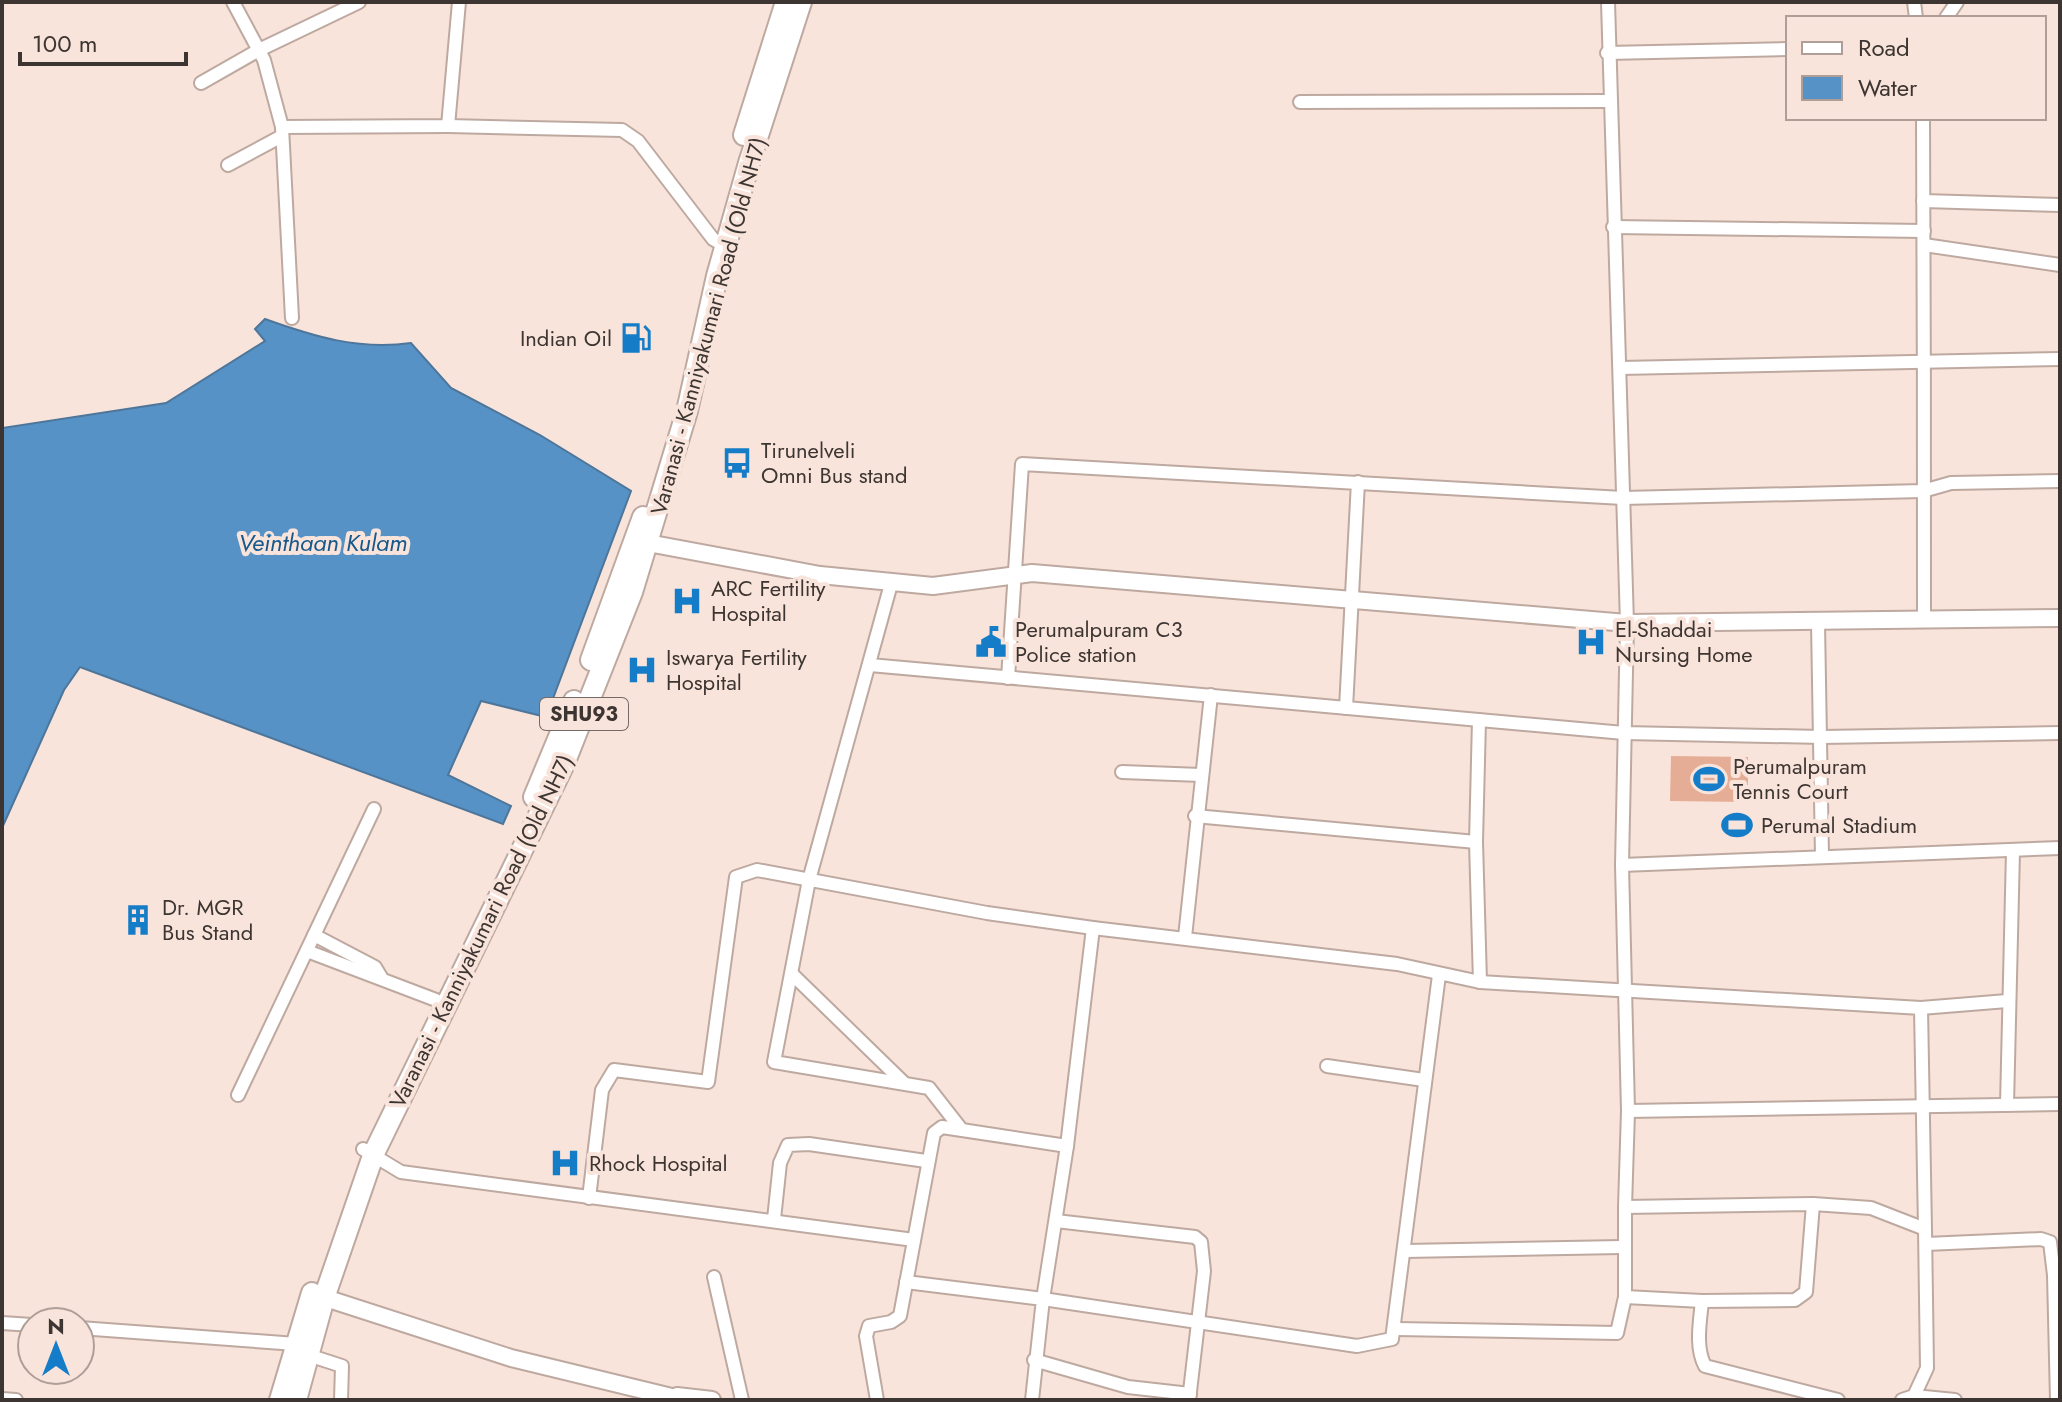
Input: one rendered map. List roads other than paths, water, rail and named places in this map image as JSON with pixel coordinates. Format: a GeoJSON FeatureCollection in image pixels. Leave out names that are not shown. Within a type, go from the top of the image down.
{"type":"FeatureCollection","features":[{"type":"Feature","properties":{"kind":"main road","name":"Varanasi - Kanniyakumari Road (Old NH7)"},"geometry":{"type":"LineString","coordinates":[[369,1151],[564,764],[643,539],[673,411],[786,2]]}},
{"type":"Feature","properties":{"kind":"main road","name":"Varanasi - Kanniyakumari Road (Old NH7)"},"geometry":{"type":"LineString","coordinates":[[719,243],[801,2]]}},
{"type":"Feature","properties":{"kind":"main road","name":"Varanasi - Kanniyakumari Road (Old NH7)"},"geometry":{"type":"LineString","coordinates":[[280,1400],[302,1349],[369,1151],[436,1000],[519,830],[643,539]]}},
{"type":"Feature","properties":{"kind":"main road","name":"Varanasi - Kanniyakumari Road (Old NH7)"},"geometry":{"type":"LineString","coordinates":[[296,1400],[302,1349]]}},
{"type":"Feature","properties":{"kind":"street"},"geometry":{"type":"LineString","coordinates":[[233,2],[259,50],[282,132],[292,318]]}},
{"type":"Feature","properties":{"kind":"street"},"geometry":{"type":"LineString","coordinates":[[201,83],[259,50],[359,2]]}},
{"type":"Feature","properties":{"kind":"street"},"geometry":{"type":"LineString","coordinates":[[448,126],[459,2]]}},
{"type":"Feature","properties":{"kind":"street"},"geometry":{"type":"LineString","coordinates":[[1396,1329],[1617,1333],[1625,1297],[1622,1247],[1628,1111],[1622,865],[1627,618],[1607,53],[1608,2]]}},
{"type":"Feature","properties":{"kind":"street"},"geometry":{"type":"LineString","coordinates":[[1607,53],[1786,49]]}},
{"type":"Feature","properties":{"kind":"street"},"geometry":{"type":"LineString","coordinates":[[1300,102],[1609,101]]}},
{"type":"Feature","properties":{"kind":"street"},"geometry":{"type":"LineString","coordinates":[[1923,120],[1926,362],[1924,616]]}},
{"type":"Feature","properties":{"kind":"street"},"geometry":{"type":"LineString","coordinates":[[228,165],[282,132],[448,126],[622,130],[638,141],[719,243]]}},
{"type":"Feature","properties":{"kind":"street"},"geometry":{"type":"LineString","coordinates":[[1923,201],[2060,205]]}},
{"type":"Feature","properties":{"kind":"street"},"geometry":{"type":"LineString","coordinates":[[1613,227],[1924,231]]}},
{"type":"Feature","properties":{"kind":"street"},"geometry":{"type":"LineString","coordinates":[[1924,245],[2060,265]]}},
{"type":"Feature","properties":{"kind":"street"},"geometry":{"type":"LineString","coordinates":[[1620,368],[2060,359]]}},
{"type":"Feature","properties":{"kind":"street"},"geometry":{"type":"LineString","coordinates":[[1008,678],[1022,464],[1623,498],[1923,491],[1951,483],[2060,481]]}},
{"type":"Feature","properties":{"kind":"street"},"geometry":{"type":"LineString","coordinates":[[1346,708],[1358,482]]}},
{"type":"Feature","properties":{"kind":"street"},"geometry":{"type":"LineString","coordinates":[[643,539],[910,576],[1013,569],[1627,618],[1818,623],[2060,610]]}},
{"type":"Feature","properties":{"kind":"street"},"geometry":{"type":"LineString","coordinates":[[643,539],[891,584],[943,586],[1013,569]]}},
{"type":"Feature","properties":{"kind":"street"},"geometry":{"type":"LineString","coordinates":[[891,584],[809,880],[774,1062],[929,1088],[961,1129]]}},
{"type":"Feature","properties":{"kind":"street"},"geometry":{"type":"LineString","coordinates":[[1627,618],[2060,618]]}},
{"type":"Feature","properties":{"kind":"street"},"geometry":{"type":"LineString","coordinates":[[1818,623],[1822,856]]}},
{"type":"Feature","properties":{"kind":"street"},"geometry":{"type":"LineString","coordinates":[[870,665],[1624,733],[1822,737],[2060,733]]}},
{"type":"Feature","properties":{"kind":"street"},"geometry":{"type":"LineString","coordinates":[[1185,937],[1195,816],[1211,695]]}},
{"type":"Feature","properties":{"kind":"street"},"geometry":{"type":"LineString","coordinates":[[1479,720],[1476,842],[1480,982]]}},
{"type":"Feature","properties":{"kind":"street"},"geometry":{"type":"LineString","coordinates":[[1122,772],[1201,775]]}},
{"type":"Feature","properties":{"kind":"street"},"geometry":{"type":"LineString","coordinates":[[238,1095],[374,809]]}},
{"type":"Feature","properties":{"kind":"street"},"geometry":{"type":"LineString","coordinates":[[1195,816],[1476,842]]}},
{"type":"Feature","properties":{"kind":"street"},"geometry":{"type":"LineString","coordinates":[[1622,865],[2060,848]]}},
{"type":"Feature","properties":{"kind":"street"},"geometry":{"type":"LineString","coordinates":[[2007,1105],[2007,1001],[2013,851]]}},
{"type":"Feature","properties":{"kind":"street"},"geometry":{"type":"LineString","coordinates":[[589,1198],[602,1090],[614,1070],[708,1082],[736,877],[757,870],[1093,928],[1397,964],[1480,982],[1625,988],[1921,1008],[2007,1001]]}},
{"type":"Feature","properties":{"kind":"street"},"geometry":{"type":"LineString","coordinates":[[1032,1400],[1034,1360],[1067,1146],[1093,928]]}},
{"type":"Feature","properties":{"kind":"street"},"geometry":{"type":"LineString","coordinates":[[314,935],[375,967],[381,977]]}},
{"type":"Feature","properties":{"kind":"street"},"geometry":{"type":"LineString","coordinates":[[307,951],[368,977],[381,977],[436,1000]]}},
{"type":"Feature","properties":{"kind":"street"},"geometry":{"type":"LineString","coordinates":[[792,974],[905,1084]]}},
{"type":"Feature","properties":{"kind":"street"},"geometry":{"type":"LineString","coordinates":[[906,1282],[1043,1299],[1357,1346],[1392,1339],[1396,1329],[1439,975]]}},
{"type":"Feature","properties":{"kind":"street"},"geometry":{"type":"LineString","coordinates":[[1921,1008],[1927,1368],[1908,1398],[1955,1400]]}},
{"type":"Feature","properties":{"kind":"street"},"geometry":{"type":"LineString","coordinates":[[1327,1066],[1424,1080]]}},
{"type":"Feature","properties":{"kind":"street"},"geometry":{"type":"LineString","coordinates":[[1628,1111],[2060,1104]]}},
{"type":"Feature","properties":{"kind":"street"},"geometry":{"type":"LineString","coordinates":[[877,1400],[866,1336],[869,1326],[891,1322],[900,1316],[926,1161],[938,1128],[1067,1146]]}},
{"type":"Feature","properties":{"kind":"street"},"geometry":{"type":"LineString","coordinates":[[774,1219],[780,1163],[788,1145],[809,1144],[926,1161]]}},
{"type":"Feature","properties":{"kind":"street"},"geometry":{"type":"LineString","coordinates":[[369,1151],[401,1172],[774,1219],[914,1240]]}},
{"type":"Feature","properties":{"kind":"street"},"geometry":{"type":"LineString","coordinates":[[1625,1207],[1813,1204],[1871,1208],[1925,1229]]}},
{"type":"Feature","properties":{"kind":"street"},"geometry":{"type":"LineString","coordinates":[[1625,1297],[1702,1301],[1795,1300],[1806,1292],[1813,1204]]}},
{"type":"Feature","properties":{"kind":"street"},"geometry":{"type":"LineString","coordinates":[[1034,1360],[1128,1387],[1189,1397],[1204,1252],[1195,1237],[1056,1221]]}},
{"type":"Feature","properties":{"kind":"street"},"geometry":{"type":"LineString","coordinates":[[1926,1244],[2041,1239],[2050,1242],[2057,1274],[2057,1400]]}},
{"type":"Feature","properties":{"kind":"street"},"geometry":{"type":"LineString","coordinates":[[1405,1251],[1622,1247]]}},
{"type":"Feature","properties":{"kind":"street"},"geometry":{"type":"LineString","coordinates":[[714,1277],[742,1400]]}},
{"type":"Feature","properties":{"kind":"street"},"geometry":{"type":"LineString","coordinates":[[318,1296],[511,1358],[679,1399],[712,1400]]}},
{"type":"Feature","properties":{"kind":"street"},"geometry":{"type":"LineString","coordinates":[[1702,1301],[1699,1336],[1705,1366],[1838,1400]]}},
{"type":"Feature","properties":{"kind":"street"},"geometry":{"type":"LineString","coordinates":[[96,1330],[302,1349],[342,1366],[341,1400]]}},
{"type":"Feature","properties":{"kind":"street"},"geometry":{"type":"LineString","coordinates":[[2,1399],[16,1400]]}},
{"type":"Feature","properties":{"kind":"water","name":"Veinthaan Kulam"},"geometry":{"type":"Polygon","coordinates":[[[265,319],[355,343],[411,343],[451,388],[540,435],[631,491],[546,717],[481,701],[448,775],[511,806],[503,824],[80,667],[64,690],[2,828],[2,428],[166,403],[265,341],[255,329],[265,319]]]}},
{"type":"Feature","properties":{"kind":"place","name":"Indian Oil"},"geometry":{"type":"Point","coordinates":[636,338]}},
{"type":"Feature","properties":{"kind":"place","name":"Tirunelveli Omni Bus stand"},"geometry":{"type":"Point","coordinates":[737,463]}},
{"type":"Feature","properties":{"kind":"place","name":"ARC Fertility Hospital"},"geometry":{"type":"Point","coordinates":[687,601]}},
{"type":"Feature","properties":{"kind":"place","name":"Perumalpuram C3 Police station"},"geometry":{"type":"Point","coordinates":[991,642]}},
{"type":"Feature","properties":{"kind":"place","name":"El-Shaddai Nursing Home"},"geometry":{"type":"Point","coordinates":[1591,642]}},
{"type":"Feature","properties":{"kind":"place","name":"Iswarya Fertility Hospital"},"geometry":{"type":"Point","coordinates":[642,670]}},
{"type":"Feature","properties":{"kind":"place","name":"Perumalpuram Tennis Court"},"geometry":{"type":"Point","coordinates":[1709,779]}},
{"type":"Feature","properties":{"kind":"place","name":"Perumal Stadium"},"geometry":{"type":"Point","coordinates":[1737,825]}},
{"type":"Feature","properties":{"kind":"place","name":"Dr. MGR Bus Stand"},"geometry":{"type":"Point","coordinates":[138,920]}},
{"type":"Feature","properties":{"kind":"place","name":"Rhock Hospital"},"geometry":{"type":"Point","coordinates":[565,1163]}}]}
